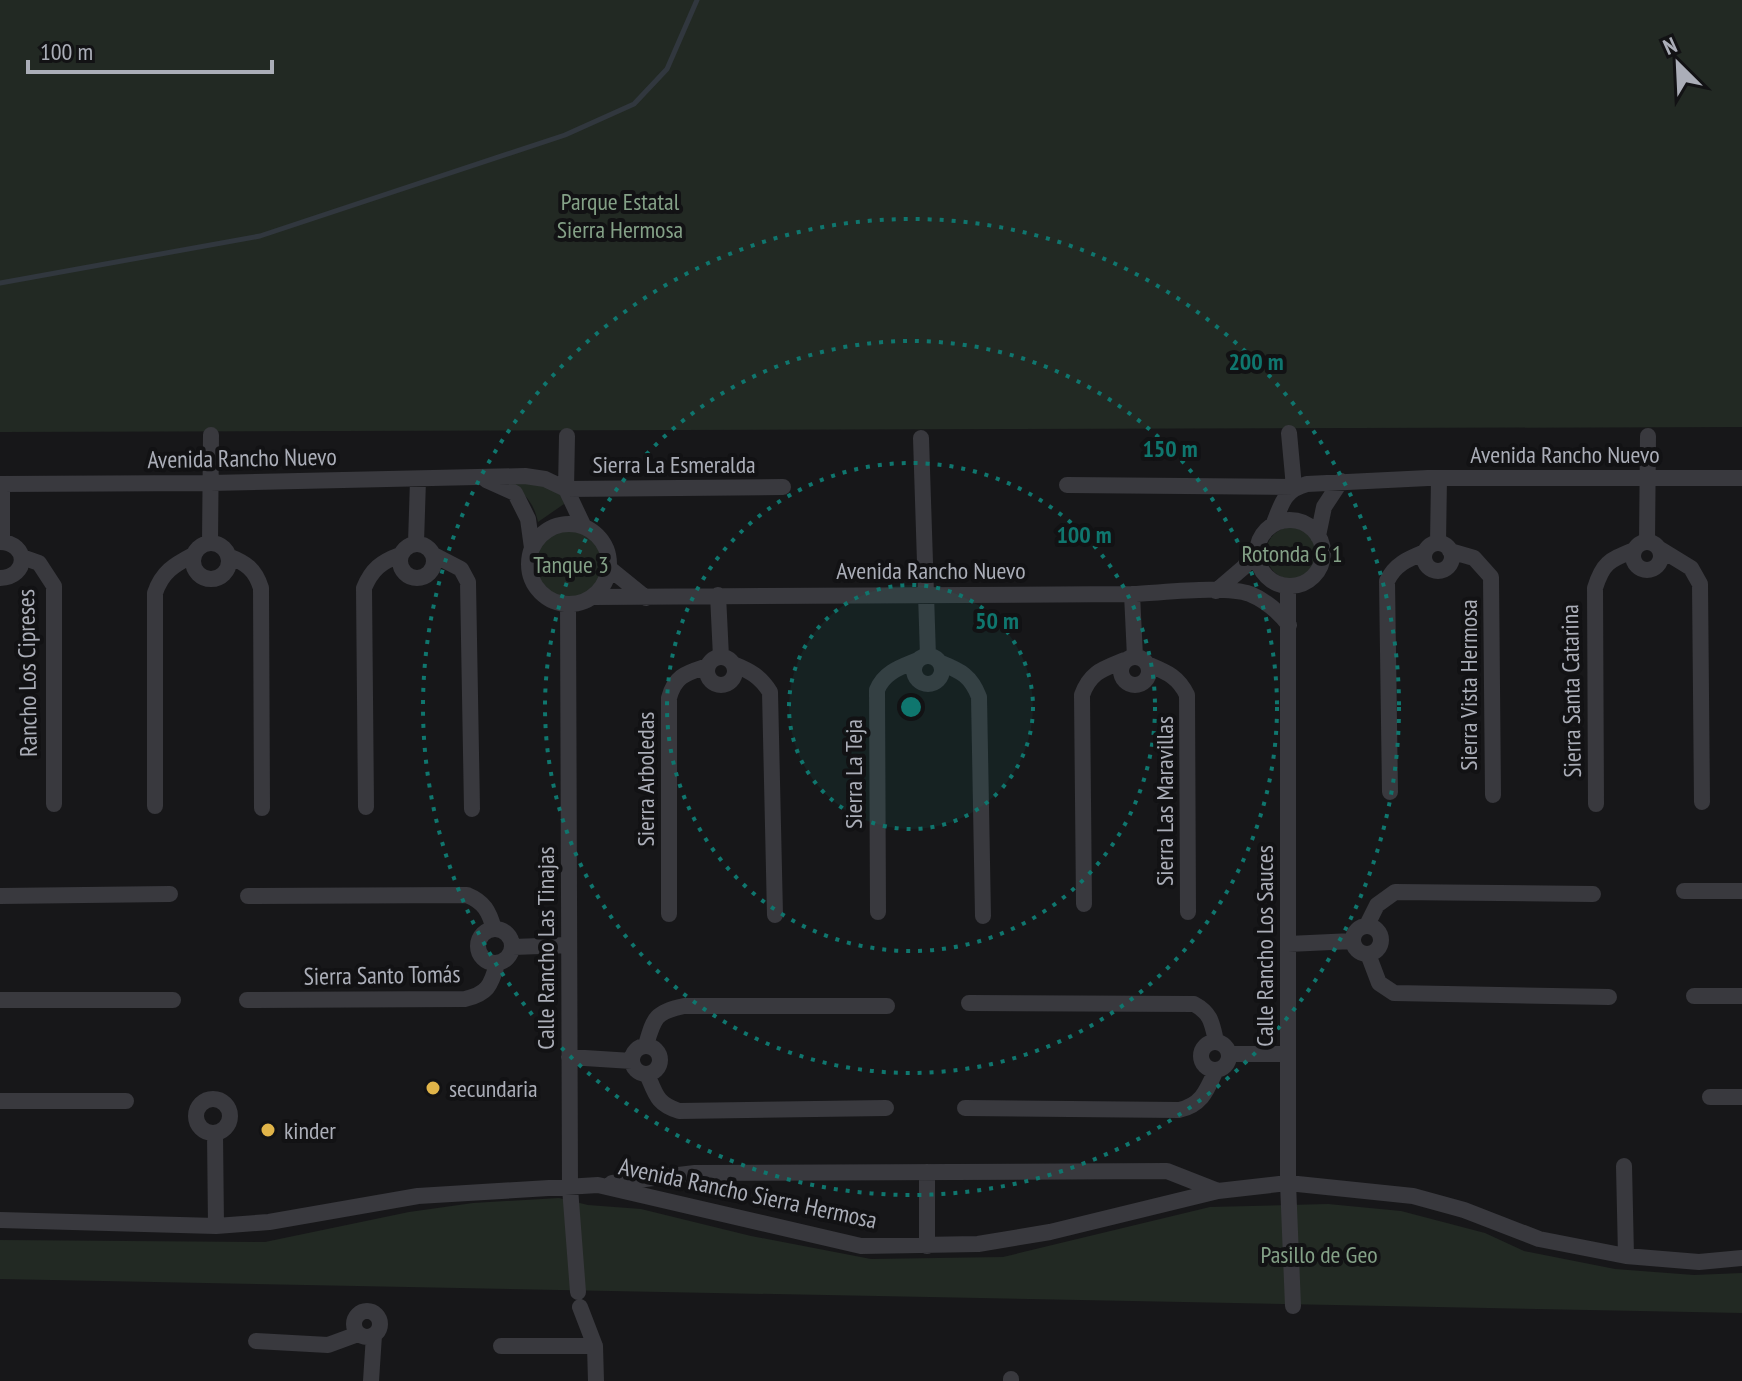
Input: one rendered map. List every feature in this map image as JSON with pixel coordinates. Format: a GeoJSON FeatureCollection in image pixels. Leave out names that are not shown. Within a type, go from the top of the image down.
{"type":"FeatureCollection","features":[{"type":"Feature","properties":{"kind":"street"},"geometry":{"type":"LineString","coordinates":[[1216,591],[1244,567],[1294,487],[1289,433]]}},
{"type":"Feature","properties":{"kind":"street"},"geometry":{"type":"LineString","coordinates":[[210,543],[211,435]]}},
{"type":"Feature","properties":{"kind":"street"},"geometry":{"type":"LineString","coordinates":[[567,436],[566,489],[584,527]]}},
{"type":"Feature","properties":{"kind":"street"},"geometry":{"type":"LineString","coordinates":[[1648,436],[1647,547],[1691,568],[1700,584],[1702,802]]}},
{"type":"Feature","properties":{"kind":"street"},"geometry":{"type":"LineString","coordinates":[[921,438],[929,660],[965,673],[979,697],[983,916]]}},
{"type":"Feature","properties":{"kind":"street","name":"Sierra La Esmeralda"},"geometry":{"type":"LineString","coordinates":[[485,479],[525,476],[545,479],[566,489],[783,487]]}},
{"type":"Feature","properties":{"kind":"street"},"geometry":{"type":"LineString","coordinates":[[1390,792],[1387,581],[1392,570],[1403,561],[1438,548],[1439,478]]}},
{"type":"Feature","properties":{"kind":"street","name":"Avenida Rancho Nuevo"},"geometry":{"type":"LineString","coordinates":[[1067,485],[1294,487],[1341,481],[1439,478],[1742,478]]}},
{"type":"Feature","properties":{"kind":"street"},"geometry":{"type":"LineString","coordinates":[[485,479],[515,493],[528,519],[532,548],[529,563],[532,578],[540,592],[568,604],[593,597],[604,584],[609,568],[608,551],[599,536],[584,527],[569,524],[554,527],[541,535],[532,548]]}},
{"type":"Feature","properties":{"kind":"street","name":"Avenida Rancho Nuevo"},"geometry":{"type":"LineString","coordinates":[[1,484],[485,479]]}},
{"type":"Feature","properties":{"kind":"street"},"geometry":{"type":"LineString","coordinates":[[416,543],[418,480]]}},
{"type":"Feature","properties":{"kind":"street"},"geometry":{"type":"LineString","coordinates":[[1318,536],[1324,507],[1341,481]]}},
{"type":"Feature","properties":{"kind":"street","name":"Rancho Los Cipreses"},"geometry":{"type":"LineString","coordinates":[[1,484],[1,541],[11,543],[22,557],[39,563],[54,586],[54,804]]}},
{"type":"Feature","properties":{"kind":"street"},"geometry":{"type":"LineString","coordinates":[[1248,593],[1281,584],[1300,585],[1318,570],[1323,559],[1323,547],[1310,527],[1299,521],[1274,523]]}},
{"type":"Feature","properties":{"kind":"street"},"geometry":{"type":"LineString","coordinates":[[155,806],[155,593],[160,578],[173,566],[210,543],[218,545],[228,556],[246,563],[257,574],[261,588],[262,808]]}},
{"type":"Feature","properties":{"kind":"street"},"geometry":{"type":"LineString","coordinates":[[434,555],[430,573],[421,578],[412,578],[404,573],[399,564],[406,546],[416,543],[427,546],[434,555],[461,569],[468,582],[472,809]]}},
{"type":"Feature","properties":{"kind":"street"},"geometry":{"type":"LineString","coordinates":[[1257,547],[1257,561],[1263,573],[1281,584]]}},
{"type":"Feature","properties":{"kind":"street","name":"Sierra Santa Catarina"},"geometry":{"type":"LineString","coordinates":[[1596,804],[1595,588],[1600,570],[1610,559],[1647,547]]}},
{"type":"Feature","properties":{"kind":"street","name":"Sierra Vista Hermosa"},"geometry":{"type":"LineString","coordinates":[[1438,548],[1474,558],[1491,577],[1493,795]]}},
{"type":"Feature","properties":{"kind":"street"},"geometry":{"type":"LineString","coordinates":[[193,555],[196,571],[210,579],[225,572],[228,556]]}},
{"type":"Feature","properties":{"kind":"street"},"geometry":{"type":"LineString","coordinates":[[366,807],[364,588],[370,572],[384,561],[400,555]]}},
{"type":"Feature","properties":{"kind":"street","name":"Rancho Los Cipreses"},"geometry":{"type":"LineString","coordinates":[[0,578],[11,577],[17,572],[22,557]]}},
{"type":"Feature","properties":{"kind":"street"},"geometry":{"type":"LineString","coordinates":[[609,568],[646,598]]}},
{"type":"Feature","properties":{"kind":"street","name":"Calle Rancho Los Sauces"},"geometry":{"type":"LineString","coordinates":[[1281,584],[1289,625],[1288,1183],[1293,1306]]}},
{"type":"Feature","properties":{"kind":"street"},"geometry":{"type":"LineString","coordinates":[[1248,593],[1277,609],[1289,625]]}},
{"type":"Feature","properties":{"kind":"street","name":"Avenida Rancho Nuevo"},"geometry":{"type":"LineString","coordinates":[[593,597],[1248,593]]}},
{"type":"Feature","properties":{"kind":"street"},"geometry":{"type":"LineString","coordinates":[[1084,904],[1082,695],[1087,681],[1100,670],[1136,660],[1132,594]]}},
{"type":"Feature","properties":{"kind":"street"},"geometry":{"type":"LineString","coordinates":[[718,595],[721,662],[753,672],[763,680],[770,692],[775,915]]}},
{"type":"Feature","properties":{"kind":"street","name":"Calle Rancho Las Tinajas"},"geometry":{"type":"LineString","coordinates":[[568,604],[570,1188],[579,1300],[595,1346],[596,1381]]}},
{"type":"Feature","properties":{"kind":"street","name":"Sierra La Teja"},"geometry":{"type":"LineString","coordinates":[[878,912],[877,690],[881,680],[888,675],[929,660]]}},
{"type":"Feature","properties":{"kind":"street","name":"Sierra Las Maravillas"},"geometry":{"type":"LineString","coordinates":[[1136,660],[1173,675],[1187,695],[1188,912]]}},
{"type":"Feature","properties":{"kind":"street","name":"Sierra Arboledas"},"geometry":{"type":"LineString","coordinates":[[669,914],[669,698],[672,685],[683,675],[721,662]]}},
{"type":"Feature","properties":{"kind":"street"},"geometry":{"type":"LineString","coordinates":[[1684,891],[1742,891]]}},
{"type":"Feature","properties":{"kind":"street"},"geometry":{"type":"LineString","coordinates":[[1367,925],[1377,905],[1395,892],[1593,894]]}},
{"type":"Feature","properties":{"kind":"street"},"geometry":{"type":"LineString","coordinates":[[0,896],[170,894]]}},
{"type":"Feature","properties":{"kind":"street"},"geometry":{"type":"LineString","coordinates":[[248,896],[467,895],[481,901],[490,914],[494,929],[504,931],[511,938],[513,947],[568,945]]}},
{"type":"Feature","properties":{"kind":"street"},"geometry":{"type":"LineString","coordinates":[[1367,925],[1376,928],[1381,935],[1376,951],[1368,954],[1361,952],[1353,941],[1360,927],[1367,925]]}},
{"type":"Feature","properties":{"kind":"street","name":"Sierra Santo Tomás"},"geometry":{"type":"LineString","coordinates":[[494,929],[485,932],[479,939],[477,948],[480,957],[487,963],[497,964],[508,959],[513,947]]}},
{"type":"Feature","properties":{"kind":"street"},"geometry":{"type":"LineString","coordinates":[[1288,944],[1353,941]]}},
{"type":"Feature","properties":{"kind":"street"},"geometry":{"type":"LineString","coordinates":[[1368,954],[1379,983],[1394,993],[1609,997]]}},
{"type":"Feature","properties":{"kind":"street","name":"Sierra Santo Tomás"},"geometry":{"type":"LineString","coordinates":[[247,1000],[465,999],[483,995],[492,985],[497,964]]}},
{"type":"Feature","properties":{"kind":"street"},"geometry":{"type":"LineString","coordinates":[[1694,996],[1742,996]]}},
{"type":"Feature","properties":{"kind":"street"},"geometry":{"type":"LineString","coordinates":[[0,1000],[173,1000]]}},
{"type":"Feature","properties":{"kind":"street"},"geometry":{"type":"LineString","coordinates":[[969,1003],[1194,1004],[1211,1018],[1216,1041]]}},
{"type":"Feature","properties":{"kind":"street"},"geometry":{"type":"LineString","coordinates":[[646,1045],[653,1021],[665,1010],[684,1006],[887,1006]]}},
{"type":"Feature","properties":{"kind":"street"},"geometry":{"type":"LineString","coordinates":[[1216,1070],[1205,1065],[1201,1057],[1206,1045],[1216,1041],[1223,1043],[1230,1054]]}},
{"type":"Feature","properties":{"kind":"street"},"geometry":{"type":"LineString","coordinates":[[646,1045],[655,1048],[660,1055],[656,1071],[647,1074],[640,1073],[632,1061],[639,1048],[646,1045]]}},
{"type":"Feature","properties":{"kind":"street"},"geometry":{"type":"LineString","coordinates":[[1230,1054],[1288,1054]]}},
{"type":"Feature","properties":{"kind":"street"},"geometry":{"type":"LineString","coordinates":[[965,1108],[1179,1110],[1193,1107],[1204,1096],[1216,1070],[1224,1067],[1230,1054]]}},
{"type":"Feature","properties":{"kind":"street"},"geometry":{"type":"LineString","coordinates":[[569,1057],[632,1061]]}},
{"type":"Feature","properties":{"kind":"street"},"geometry":{"type":"LineString","coordinates":[[647,1074],[657,1098],[665,1107],[679,1111],[886,1108]]}},
{"type":"Feature","properties":{"kind":"street"},"geometry":{"type":"LineString","coordinates":[[1710,1097],[1742,1097]]}},
{"type":"Feature","properties":{"kind":"street"},"geometry":{"type":"LineString","coordinates":[[0,1101],[126,1101]]}},
{"type":"Feature","properties":{"kind":"street"},"geometry":{"type":"LineString","coordinates":[[215,1134],[216,1226]]}},
{"type":"Feature","properties":{"kind":"street"},"geometry":{"type":"LineString","coordinates":[[1624,1166],[1626,1256]]}},
{"type":"Feature","properties":{"kind":"street","name":"Avenida Rancho Sierra Hermosa"},"geometry":{"type":"LineString","coordinates":[[0,1220],[216,1226],[269,1222],[418,1196],[570,1188],[695,1173],[1167,1171],[1218,1191]]}},
{"type":"Feature","properties":{"kind":"street"},"geometry":{"type":"LineString","coordinates":[[927,1172],[927,1246]]}},
{"type":"Feature","properties":{"kind":"street","name":"Avenida Rancho Sierra Hermosa"},"geometry":{"type":"LineString","coordinates":[[598,1185],[861,1246],[927,1246],[978,1244],[1050,1232],[1218,1191],[1288,1183],[1413,1196],[1464,1210],[1539,1239],[1626,1256],[1699,1262],[1742,1258]]}},
{"type":"Feature","properties":{"kind":"street"},"geometry":{"type":"LineString","coordinates":[[256,1341],[328,1345],[366,1335],[371,1381]]}},
{"type":"Feature","properties":{"kind":"street"},"geometry":{"type":"LineString","coordinates":[[501,1346],[595,1346]]}},
{"type":"Feature","properties":{"kind":"green space","name":"Parque Estatal Sierra Hermosa"},"geometry":{"type":"Polygon","coordinates":[[[0,0],[1742,0],[1742,427],[0,432],[0,0]]]}},
{"type":"Feature","properties":{"kind":"green space"},"geometry":{"type":"Polygon","coordinates":[[[503,482],[545,484],[563,496],[564,504],[538,522],[526,497],[503,482]]]}},
{"type":"Feature","properties":{"kind":"green space","name":"Rotonda G 1"},"geometry":{"type":"Polygon","coordinates":[[[1292,527],[1310,535],[1318,553],[1310,571],[1292,579],[1274,571],[1266,553],[1274,535],[1292,527]]]}},
{"type":"Feature","properties":{"kind":"green space","name":"Tanque 3"},"geometry":{"type":"Polygon","coordinates":[[[571,529],[590,535],[600,545],[606,564],[600,583],[590,593],[571,599],[552,593],[542,583],[536,564],[542,545],[552,535],[571,529]]]}},
{"type":"Feature","properties":{"kind":"green space","name":"Pasillo de Geo"},"geometry":{"type":"Polygon","coordinates":[[[559,1198],[588,1205],[641,1209],[751,1236],[871,1259],[1003,1257],[1210,1207],[1328,1204],[1401,1211],[1485,1233],[1524,1251],[1615,1269],[1694,1275],[1742,1273],[1742,1313],[0,1279],[0,1240],[265,1242],[409,1212],[473,1203],[559,1198]]]}},
{"type":"Feature","properties":{"kind":"waterway"},"geometry":{"type":"LineString","coordinates":[[0,283],[260,236],[565,135],[634,104],[667,69],[697,0]]}},
{"type":"Feature","properties":{"kind":"place","name":"secundaria"},"geometry":{"type":"Point","coordinates":[433,1088]}},
{"type":"Feature","properties":{"kind":"place","name":"kinder"},"geometry":{"type":"Point","coordinates":[268,1130]}}]}
